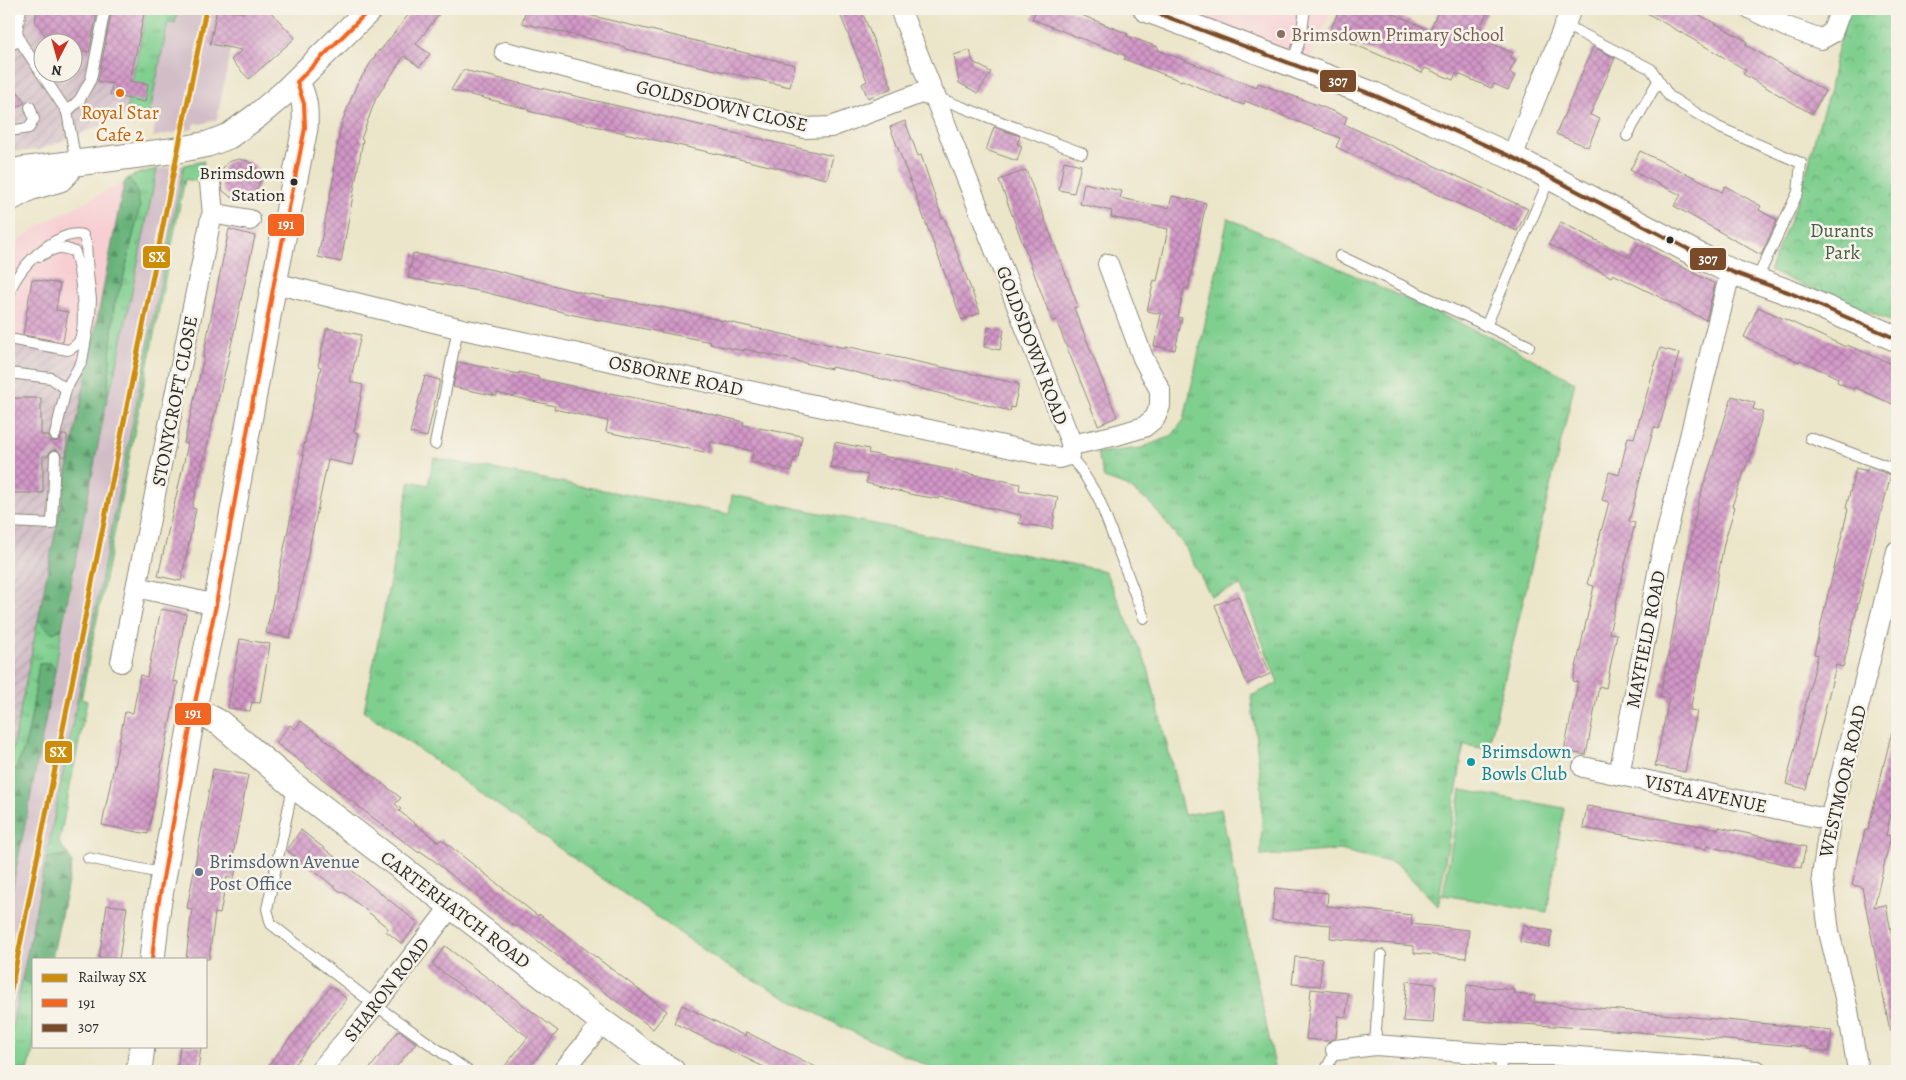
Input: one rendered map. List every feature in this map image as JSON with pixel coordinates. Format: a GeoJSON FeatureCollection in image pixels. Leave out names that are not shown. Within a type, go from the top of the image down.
{"type":"FeatureCollection","features":[{"type":"Feature","properties":{"kind":"street"},"geometry":{"type":"LineString","coordinates":[[13,172],[178,150],[217,141],[228,136],[258,115],[297,82],[370,9]]}},
{"type":"Feature","properties":{"kind":"street","name":"GOLDSDOWN ROAD"},"geometry":{"type":"LineString","coordinates":[[900,9],[936,97],[1071,450],[1144,427],[1155,418],[1160,406],[1160,390],[1143,358],[1108,264]]}},
{"type":"Feature","properties":{"kind":"street"},"geometry":{"type":"LineString","coordinates":[[1146,9],[1291,65],[1374,94],[1512,157],[1732,272],[1788,292],[1897,339]]}},
{"type":"Feature","properties":{"kind":"street"},"geometry":{"type":"LineString","coordinates":[[1752,9],[1787,27],[1821,39],[1832,33],[1841,9]]}},
{"type":"Feature","properties":{"kind":"street"},"geometry":{"type":"LineString","coordinates":[[1512,157],[1568,17]]}},
{"type":"Feature","properties":{"kind":"street","name":"GOLDSDOWN CLOSE"},"geometry":{"type":"LineString","coordinates":[[505,52],[805,128],[831,127],[921,93],[936,97]]}},
{"type":"Feature","properties":{"kind":"street"},"geometry":{"type":"LineString","coordinates":[[152,958],[158,906],[193,712],[216,604],[274,283],[305,128],[306,110],[304,98],[297,82]]}},
{"type":"Feature","properties":{"kind":"street"},"geometry":{"type":"LineString","coordinates":[[9,199],[29,188],[60,178],[76,163]]}},
{"type":"Feature","properties":{"kind":"street","name":"STONYCROFT CLOSE"},"geometry":{"type":"LineString","coordinates":[[121,662],[213,214],[210,182]]}},
{"type":"Feature","properties":{"kind":"street"},"geometry":{"type":"LineString","coordinates":[[213,214],[250,220]]}},
{"type":"Feature","properties":{"kind":"street","name":"MAYFIELD ROAD"},"geometry":{"type":"LineString","coordinates":[[1619,775],[1662,552],[1727,285],[1732,272]]}},
{"type":"Feature","properties":{"kind":"street","name":"OSBORNE ROAD"},"geometry":{"type":"LineString","coordinates":[[274,283],[458,328],[1059,458],[1071,450]]}},
{"type":"Feature","properties":{"kind":"street","name":"WESTMOOR ROAD"},"geometry":{"type":"LineString","coordinates":[[1858,1071],[1848,1010],[1829,932],[1822,877],[1830,820],[1897,551]]}},
{"type":"Feature","properties":{"kind":"street"},"geometry":{"type":"LineString","coordinates":[[137,587],[216,604]]}},
{"type":"Feature","properties":{"kind":"street","name":"CARTERHATCH ROAD"},"geometry":{"type":"LineString","coordinates":[[193,712],[205,715],[220,723],[293,784],[603,1022],[672,1071]]}},
{"type":"Feature","properties":{"kind":"street","name":"VISTA AVENUE"},"geometry":{"type":"LineString","coordinates":[[1583,767],[1830,820]]}},
{"type":"Feature","properties":{"kind":"street","name":"SHARON ROAD"},"geometry":{"type":"LineString","coordinates":[[320,1071],[452,905]]}},
{"type":"Feature","properties":{"kind":"street"},"geometry":{"type":"LineString","coordinates":[[563,1071],[603,1022]]}},
{"type":"Feature","properties":{"kind":"street"},"geometry":{"type":"LineString","coordinates":[[1336,1050],[1375,1045],[1501,1063],[1553,1055],[1757,1071]]}},
{"type":"Feature","properties":{"kind":"street"},"geometry":{"type":"LineString","coordinates":[[140,1071],[142,1048]]}},
{"type":"Feature","properties":{"kind":"lane"},"geometry":{"type":"LineString","coordinates":[[21,9],[17,31],[20,41],[67,112],[76,163]]}},
{"type":"Feature","properties":{"kind":"lane"},"geometry":{"type":"LineString","coordinates":[[67,112],[80,99],[91,80],[105,9]]}},
{"type":"Feature","properties":{"kind":"lane"},"geometry":{"type":"LineString","coordinates":[[1291,65],[1301,37],[1305,9]]}},
{"type":"Feature","properties":{"kind":"lane"},"geometry":{"type":"LineString","coordinates":[[1568,17],[1651,69],[1669,96],[1718,127],[1801,163],[1798,192],[1756,281]]}},
{"type":"Feature","properties":{"kind":"lane"},"geometry":{"type":"LineString","coordinates":[[9,45],[20,41]]}},
{"type":"Feature","properties":{"kind":"lane"},"geometry":{"type":"LineString","coordinates":[[1627,136],[1658,81]]}},
{"type":"Feature","properties":{"kind":"lane"},"geometry":{"type":"LineString","coordinates":[[936,97],[1082,153]]}},
{"type":"Feature","properties":{"kind":"lane"},"geometry":{"type":"LineString","coordinates":[[9,131],[29,128],[34,119],[30,107]]}},
{"type":"Feature","properties":{"kind":"lane"},"geometry":{"type":"LineString","coordinates":[[1486,326],[1550,177]]}},
{"type":"Feature","properties":{"kind":"lane"},"geometry":{"type":"LineString","coordinates":[[9,296],[17,277],[48,244],[61,237],[78,233],[83,235],[86,243],[91,298],[90,316],[82,361],[66,389],[55,435]]}},
{"type":"Feature","properties":{"kind":"lane"},"geometry":{"type":"LineString","coordinates":[[9,339],[68,350],[74,348],[79,341],[82,297],[79,267],[75,252],[63,248],[53,250],[32,260]]}},
{"type":"Feature","properties":{"kind":"lane"},"geometry":{"type":"LineString","coordinates":[[1340,256],[1529,346]]}},
{"type":"Feature","properties":{"kind":"lane"},"geometry":{"type":"LineString","coordinates":[[435,444],[458,328]]}},
{"type":"Feature","properties":{"kind":"lane"},"geometry":{"type":"LineString","coordinates":[[9,373],[51,378],[66,389]]}},
{"type":"Feature","properties":{"kind":"lane"},"geometry":{"type":"LineString","coordinates":[[1810,438],[1897,470]]}},
{"type":"Feature","properties":{"kind":"lane"},"geometry":{"type":"LineString","coordinates":[[1071,450],[1100,499],[1144,618]]}},
{"type":"Feature","properties":{"kind":"lane"},"geometry":{"type":"LineString","coordinates":[[9,522],[52,524],[55,456]]}},
{"type":"Feature","properties":{"kind":"lane"},"geometry":{"type":"LineString","coordinates":[[293,784],[267,909],[271,924],[375,1004],[468,1071]]}},
{"type":"Feature","properties":{"kind":"lane"},"geometry":{"type":"LineString","coordinates":[[88,858],[165,874]]}},
{"type":"Feature","properties":{"kind":"lane"},"geometry":{"type":"LineString","coordinates":[[1375,1045],[1381,955]]}},
{"type":"Feature","properties":{"kind":"lane"},"geometry":{"type":"LineString","coordinates":[[1325,1071],[1336,1050]]}},
{"type":"Feature","properties":{"kind":"shaded area"},"geometry":{"type":"Polygon","coordinates":[[[9,9],[147,9],[125,116],[39,150],[9,152],[9,9]]]}},
{"type":"Feature","properties":{"kind":"shaded area"},"geometry":{"type":"Polygon","coordinates":[[[178,9],[234,11],[226,47],[231,48],[217,119],[201,124],[194,123],[193,129],[153,137],[156,118],[149,116],[168,22],[175,23],[178,9]]]}},
{"type":"Feature","properties":{"kind":"shaded area","name":"Brimsdown Primary School"},"geometry":{"type":"Polygon","coordinates":[[[1174,9],[1332,9],[1310,59],[1174,9]]]}},
{"type":"Feature","properties":{"kind":"shaded area"},"geometry":{"type":"Polygon","coordinates":[[[184,165],[9,1043],[9,906],[107,399],[115,374],[157,169],[184,165]]]}},
{"type":"Feature","properties":{"kind":"shaded area"},"geometry":{"type":"Polygon","coordinates":[[[124,182],[89,359],[9,345],[9,251],[18,241],[40,225],[124,182]]]}},
{"type":"Feature","properties":{"kind":"shaded area"},"geometry":{"type":"Polygon","coordinates":[[[9,345],[89,359],[9,767],[9,345]]]}},
{"type":"Feature","properties":{"kind":"green space"},"geometry":{"type":"Polygon","coordinates":[[[147,9],[178,9],[175,23],[168,22],[149,116],[144,121],[134,122],[125,116],[147,9]]]}},
{"type":"Feature","properties":{"kind":"green space","name":"Durants Park"},"geometry":{"type":"Polygon","coordinates":[[[1848,9],[1897,9],[1897,324],[1769,271],[1796,205],[1808,167],[1830,89],[1848,9]]]}},
{"type":"Feature","properties":{"kind":"green space"},"geometry":{"type":"Polygon","coordinates":[[[204,161],[200,182],[185,179],[81,699],[87,701],[59,843],[68,855],[46,858],[184,165],[204,161]]]}},
{"type":"Feature","properties":{"kind":"green space"},"geometry":{"type":"Polygon","coordinates":[[[157,169],[115,374],[107,398],[114,305],[123,280],[135,186],[128,178],[157,169]]]}},
{"type":"Feature","properties":{"kind":"green space"},"geometry":{"type":"Polygon","coordinates":[[[128,178],[135,186],[140,206],[123,280],[114,305],[107,399],[62,629],[52,633],[38,620],[124,183],[128,178]]]}},
{"type":"Feature","properties":{"kind":"green space"},"geometry":{"type":"Polygon","coordinates":[[[1228,218],[1499,341],[1575,382],[1488,749],[1464,745],[1438,906],[1397,864],[1340,850],[1261,856],[1262,792],[1251,696],[1278,683],[1241,586],[1211,596],[1186,548],[1150,503],[1127,486],[1104,478],[1097,453],[1141,448],[1171,436],[1184,420],[1228,218]]]}},
{"type":"Feature","properties":{"kind":"green space"},"geometry":{"type":"Polygon","coordinates":[[[434,458],[729,514],[732,495],[1105,571],[1148,668],[1184,815],[1221,809],[1276,1071],[938,1071],[844,1028],[724,964],[364,711],[410,481],[428,485],[434,458]]]}},
{"type":"Feature","properties":{"kind":"green space"},"geometry":{"type":"Polygon","coordinates":[[[38,620],[52,633],[62,629],[55,671],[50,663],[39,664],[27,739],[16,767],[9,778],[9,767],[38,620]]]}},
{"type":"Feature","properties":{"kind":"green space"},"geometry":{"type":"Polygon","coordinates":[[[51,663],[55,671],[9,906],[9,778],[27,739],[39,664],[51,663]]]}},
{"type":"Feature","properties":{"kind":"green space"},"geometry":{"type":"Polygon","coordinates":[[[1461,790],[1564,808],[1547,912],[1443,895],[1461,790]]]}},
{"type":"Feature","properties":{"kind":"green space"},"geometry":{"type":"Polygon","coordinates":[[[68,855],[72,863],[52,958],[32,958],[32,986],[22,979],[46,858],[68,855]]]}},
{"type":"Feature","properties":{"kind":"green space"},"geometry":{"type":"Polygon","coordinates":[[[22,979],[32,986],[33,1048],[28,1071],[9,1071],[9,1043],[22,979]]]}},
{"type":"Feature","properties":{"kind":"building"},"geometry":{"type":"Polygon","coordinates":[[[37,9],[98,9],[89,52],[82,51],[82,32],[43,32],[35,21],[37,9]]]}},
{"type":"Feature","properties":{"kind":"building"},"geometry":{"type":"Polygon","coordinates":[[[112,9],[145,9],[130,81],[148,84],[145,102],[110,95],[112,84],[98,81],[112,9]]]}},
{"type":"Feature","properties":{"kind":"building"},"geometry":{"type":"Polygon","coordinates":[[[217,9],[243,13],[244,9],[268,9],[295,38],[249,79],[231,60],[242,50],[210,44],[217,9]]]}},
{"type":"Feature","properties":{"kind":"building"},"geometry":{"type":"Polygon","coordinates":[[[413,9],[443,9],[416,44],[430,54],[420,67],[404,56],[376,98],[361,139],[363,140],[341,262],[318,257],[335,170],[333,170],[341,125],[356,86],[379,50],[413,9]]]}},
{"type":"Feature","properties":{"kind":"building"},"geometry":{"type":"Polygon","coordinates":[[[526,9],[564,9],[795,65],[790,87],[522,23],[526,9]]]}},
{"type":"Feature","properties":{"kind":"building"},"geometry":{"type":"Polygon","coordinates":[[[838,9],[861,9],[892,88],[868,98],[862,84],[867,81],[838,9]]]}},
{"type":"Feature","properties":{"kind":"building"},"geometry":{"type":"Polygon","coordinates":[[[1037,9],[1067,9],[1128,34],[1127,36],[1158,47],[1158,50],[1225,76],[1257,87],[1258,83],[1320,106],[1347,117],[1344,124],[1528,209],[1517,231],[1336,147],[1340,138],[1245,101],[1244,105],[1218,96],[1182,80],[1124,59],[1126,56],[1032,19],[1037,9]]]}},
{"type":"Feature","properties":{"kind":"building"},"geometry":{"type":"Polygon","coordinates":[[[1340,9],[1383,9],[1430,30],[1439,9],[1489,9],[1476,37],[1513,53],[1510,57],[1516,60],[1509,73],[1515,76],[1508,90],[1494,84],[1491,88],[1456,73],[1453,80],[1425,68],[1422,73],[1351,43],[1353,40],[1330,30],[1340,9]]]}},
{"type":"Feature","properties":{"kind":"building"},"geometry":{"type":"Polygon","coordinates":[[[1640,9],[1689,9],[1747,41],[1746,45],[1825,91],[1812,114],[1743,74],[1746,70],[1640,9]]]}},
{"type":"Feature","properties":{"kind":"building"},"geometry":{"type":"Polygon","coordinates":[[[1593,47],[1615,58],[1590,115],[1600,119],[1588,147],[1556,134],[1593,47]]]}},
{"type":"Feature","properties":{"kind":"building"},"geometry":{"type":"Polygon","coordinates":[[[970,50],[973,62],[991,72],[978,93],[959,83],[954,55],[970,50]]]}},
{"type":"Feature","properties":{"kind":"building"},"geometry":{"type":"Polygon","coordinates":[[[463,70],[833,156],[827,179],[528,111],[528,109],[451,90],[463,70]]]}},
{"type":"Feature","properties":{"kind":"building"},"geometry":{"type":"Polygon","coordinates":[[[9,79],[25,102],[9,114],[9,79]]]}},
{"type":"Feature","properties":{"kind":"building"},"geometry":{"type":"Polygon","coordinates":[[[905,121],[918,156],[921,155],[942,218],[944,217],[980,313],[962,320],[890,127],[905,121]]]}},
{"type":"Feature","properties":{"kind":"building"},"geometry":{"type":"Polygon","coordinates":[[[994,127],[1020,136],[1017,144],[1022,146],[1017,161],[986,150],[994,127]]]}},
{"type":"Feature","properties":{"kind":"building"},"geometry":{"type":"Polygon","coordinates":[[[1640,151],[1722,192],[1725,186],[1761,206],[1759,210],[1777,220],[1761,255],[1674,206],[1681,195],[1630,170],[1640,151]]]}},
{"type":"Feature","properties":{"kind":"building"},"geometry":{"type":"Polygon","coordinates":[[[238,159],[248,161],[255,166],[260,175],[259,185],[254,193],[240,200],[231,197],[223,191],[220,176],[228,162],[238,159]]]}},
{"type":"Feature","properties":{"kind":"building"},"geometry":{"type":"Polygon","coordinates":[[[1064,161],[1081,165],[1074,193],[1059,190],[1064,161]]]}},
{"type":"Feature","properties":{"kind":"building"},"geometry":{"type":"Polygon","coordinates":[[[1026,170],[1078,306],[1074,308],[1117,417],[1098,425],[1056,320],[1052,321],[999,180],[1026,170]]]}},
{"type":"Feature","properties":{"kind":"building"},"geometry":{"type":"Polygon","coordinates":[[[1084,183],[1122,191],[1120,198],[1169,208],[1172,196],[1206,203],[1188,289],[1184,288],[1178,317],[1182,318],[1175,350],[1154,346],[1161,314],[1147,311],[1154,280],[1157,281],[1168,229],[1111,217],[1112,211],[1080,204],[1084,183]]]}},
{"type":"Feature","properties":{"kind":"building"},"geometry":{"type":"Polygon","coordinates":[[[1561,222],[1630,258],[1638,244],[1715,284],[1706,320],[1613,274],[1611,277],[1549,244],[1561,222]]]}},
{"type":"Feature","properties":{"kind":"building"},"geometry":{"type":"Polygon","coordinates":[[[229,229],[255,236],[229,355],[192,508],[196,509],[181,581],[158,576],[188,444],[184,443],[204,357],[229,229]]]}},
{"type":"Feature","properties":{"kind":"building"},"geometry":{"type":"Polygon","coordinates":[[[413,253],[498,271],[583,293],[661,307],[1019,384],[1014,408],[1011,407],[1010,411],[846,370],[831,367],[831,369],[744,349],[744,351],[710,344],[711,342],[574,315],[484,292],[408,278],[413,253]]]}},
{"type":"Feature","properties":{"kind":"building"},"geometry":{"type":"Polygon","coordinates":[[[32,279],[60,284],[56,310],[68,312],[63,342],[23,335],[32,279]]]}},
{"type":"Feature","properties":{"kind":"building"},"geometry":{"type":"Polygon","coordinates":[[[1758,307],[1846,347],[1847,345],[1897,366],[1897,406],[1854,387],[1853,389],[1837,382],[1838,378],[1744,337],[1758,307]]]}},
{"type":"Feature","properties":{"kind":"building"},"geometry":{"type":"Polygon","coordinates":[[[988,327],[1004,330],[1000,350],[984,347],[988,327]]]}},
{"type":"Feature","properties":{"kind":"building"},"geometry":{"type":"Polygon","coordinates":[[[327,328],[361,335],[350,382],[363,385],[354,432],[359,433],[352,465],[328,460],[290,638],[266,633],[304,455],[302,455],[321,367],[318,366],[327,328]]]}},
{"type":"Feature","properties":{"kind":"building"},"geometry":{"type":"Polygon","coordinates":[[[1660,348],[1679,353],[1659,429],[1654,427],[1629,521],[1635,523],[1609,633],[1617,634],[1606,688],[1599,686],[1586,755],[1564,751],[1578,682],[1573,681],[1594,586],[1587,584],[1609,502],[1602,500],[1609,472],[1619,475],[1628,437],[1634,438],[1660,348]]]}},
{"type":"Feature","properties":{"kind":"building"},"geometry":{"type":"Polygon","coordinates":[[[458,362],[519,374],[519,372],[539,377],[539,379],[694,410],[744,422],[743,425],[802,436],[798,458],[794,458],[791,471],[751,462],[753,451],[711,442],[709,453],[606,432],[608,421],[554,409],[555,406],[497,393],[497,396],[453,387],[458,362]]]}},
{"type":"Feature","properties":{"kind":"building"},"geometry":{"type":"Polygon","coordinates":[[[425,376],[440,380],[427,437],[410,433],[425,376]]]}},
{"type":"Feature","properties":{"kind":"building"},"geometry":{"type":"Polygon","coordinates":[[[1732,396],[1755,403],[1753,409],[1763,412],[1750,461],[1748,461],[1732,506],[1735,507],[1724,543],[1699,674],[1690,710],[1697,711],[1685,772],[1655,766],[1669,699],[1660,697],[1698,503],[1732,396]]]}},
{"type":"Feature","properties":{"kind":"building"},"geometry":{"type":"Polygon","coordinates":[[[9,398],[41,398],[41,435],[48,435],[50,440],[54,442],[60,440],[62,435],[67,435],[67,456],[62,456],[55,449],[48,456],[43,456],[43,493],[9,493],[9,398]]]}},
{"type":"Feature","properties":{"kind":"building"},"geometry":{"type":"Polygon","coordinates":[[[835,442],[869,449],[868,453],[1020,484],[1019,490],[1058,497],[1052,529],[1019,523],[1021,515],[940,497],[939,499],[914,495],[866,483],[868,475],[830,467],[835,442]]]}},
{"type":"Feature","properties":{"kind":"building"},"geometry":{"type":"Polygon","coordinates":[[[1868,467],[1891,475],[1843,667],[1836,665],[1806,789],[1786,784],[1818,655],[1814,654],[1856,468],[1867,471],[1868,467]]]}},
{"type":"Feature","properties":{"kind":"building"},"geometry":{"type":"Polygon","coordinates":[[[1238,596],[1270,674],[1247,684],[1215,605],[1238,596]]]}},
{"type":"Feature","properties":{"kind":"building"},"geometry":{"type":"Polygon","coordinates":[[[161,609],[186,614],[173,681],[178,682],[148,834],[102,825],[125,712],[133,713],[140,675],[147,677],[161,609]]]}},
{"type":"Feature","properties":{"kind":"building"},"geometry":{"type":"Polygon","coordinates":[[[240,639],[270,644],[260,703],[252,702],[250,711],[228,708],[240,639]]]}},
{"type":"Feature","properties":{"kind":"building"},"geometry":{"type":"Polygon","coordinates":[[[301,721],[401,798],[395,804],[401,809],[399,811],[438,842],[441,839],[538,916],[539,914],[667,1011],[653,1029],[517,925],[516,927],[433,860],[420,851],[419,853],[276,743],[290,725],[295,729],[301,721]]]}},
{"type":"Feature","properties":{"kind":"building"},"geometry":{"type":"Polygon","coordinates":[[[1892,731],[1897,731],[1897,788],[1886,835],[1891,836],[1874,907],[1886,905],[1897,963],[1897,1030],[1890,1031],[1862,887],[1852,885],[1865,830],[1868,830],[1892,731]]]}},
{"type":"Feature","properties":{"kind":"building"},"geometry":{"type":"Polygon","coordinates":[[[213,769],[248,775],[232,861],[237,862],[234,879],[227,877],[220,914],[215,913],[209,959],[186,958],[192,909],[187,908],[213,769]]]}},
{"type":"Feature","properties":{"kind":"building"},"geometry":{"type":"Polygon","coordinates":[[[1587,806],[1719,829],[1719,827],[1806,847],[1801,868],[1707,846],[1706,849],[1583,828],[1587,806]]]}},
{"type":"Feature","properties":{"kind":"building"},"geometry":{"type":"Polygon","coordinates":[[[301,830],[418,923],[402,944],[386,931],[388,928],[287,850],[301,830]]]}},
{"type":"Feature","properties":{"kind":"building"},"geometry":{"type":"Polygon","coordinates":[[[1275,888],[1328,893],[1327,906],[1412,915],[1411,924],[1469,930],[1466,958],[1414,953],[1414,946],[1330,938],[1331,925],[1272,920],[1275,888]]]}},
{"type":"Feature","properties":{"kind":"building"},"geometry":{"type":"Polygon","coordinates":[[[107,905],[127,907],[119,958],[99,958],[107,905]]]}},
{"type":"Feature","properties":{"kind":"building"},"geometry":{"type":"Polygon","coordinates":[[[1523,925],[1552,931],[1549,947],[1520,942],[1523,925]]]}},
{"type":"Feature","properties":{"kind":"building"},"geometry":{"type":"Polygon","coordinates":[[[445,946],[558,1031],[527,1071],[501,1071],[528,1037],[432,964],[445,946]]]}},
{"type":"Feature","properties":{"kind":"building"},"geometry":{"type":"Polygon","coordinates":[[[1295,957],[1322,959],[1320,986],[1292,984],[1295,957]]]}},
{"type":"Feature","properties":{"kind":"building"},"geometry":{"type":"Polygon","coordinates":[[[1407,981],[1436,984],[1433,1023],[1403,1021],[1407,981]]]}},
{"type":"Feature","properties":{"kind":"building"},"geometry":{"type":"Polygon","coordinates":[[[1467,985],[1515,990],[1515,994],[1535,996],[1534,1002],[1832,1030],[1829,1052],[1807,1049],[1807,1047],[1626,1031],[1464,1020],[1467,985]]]}},
{"type":"Feature","properties":{"kind":"building"},"geometry":{"type":"Polygon","coordinates":[[[331,986],[347,999],[289,1071],[264,1071],[331,986]]]}},
{"type":"Feature","properties":{"kind":"building"},"geometry":{"type":"Polygon","coordinates":[[[1311,989],[1348,993],[1346,1017],[1338,1016],[1336,1038],[1328,1041],[1306,1039],[1311,989]]]}},
{"type":"Feature","properties":{"kind":"building"},"geometry":{"type":"Polygon","coordinates":[[[682,1005],[745,1036],[746,1032],[824,1071],[772,1071],[674,1023],[682,1005]]]}},
{"type":"Feature","properties":{"kind":"building"},"geometry":{"type":"Polygon","coordinates":[[[399,1030],[416,1043],[393,1071],[368,1071],[399,1030]]]}},
{"type":"Feature","properties":{"kind":"building"},"geometry":{"type":"Polygon","coordinates":[[[180,1048],[201,1048],[198,1071],[177,1071],[180,1048]]]}},
{"type":"Feature","properties":{"kind":"rail line","name":"SX"},"geometry":{"type":"LineString","coordinates":[[9,1000],[206,9]]}},
{"type":"Feature","properties":{"kind":"transit line","name":"191"},"geometry":{"type":"LineString","coordinates":[[152,958],[158,906],[193,712],[216,605],[274,283],[305,128],[304,104],[297,82],[370,9]]}},
{"type":"Feature","properties":{"kind":"transit line","name":"307"},"geometry":{"type":"LineString","coordinates":[[1146,9],[1374,95],[1512,157],[1732,272],[1788,292],[1897,339]]}},
{"type":"Feature","properties":{"kind":"place","name":"Brimsdown Primary School"},"geometry":{"type":"Point","coordinates":[1281,34]}},
{"type":"Feature","properties":{"kind":"place","name":"Royal Star Cafe 2"},"geometry":{"type":"Point","coordinates":[120,93]}},
{"type":"Feature","properties":{"kind":"place","name":"Brimsdown Station"},"geometry":{"type":"Point","coordinates":[294,182]}},
{"type":"Feature","properties":{"kind":"place","name":"Brimsdown Bowls Club"},"geometry":{"type":"Point","coordinates":[1471,762]}},
{"type":"Feature","properties":{"kind":"place","name":"Brimsdown Avenue Post Office"},"geometry":{"type":"Point","coordinates":[199,872]}}]}
